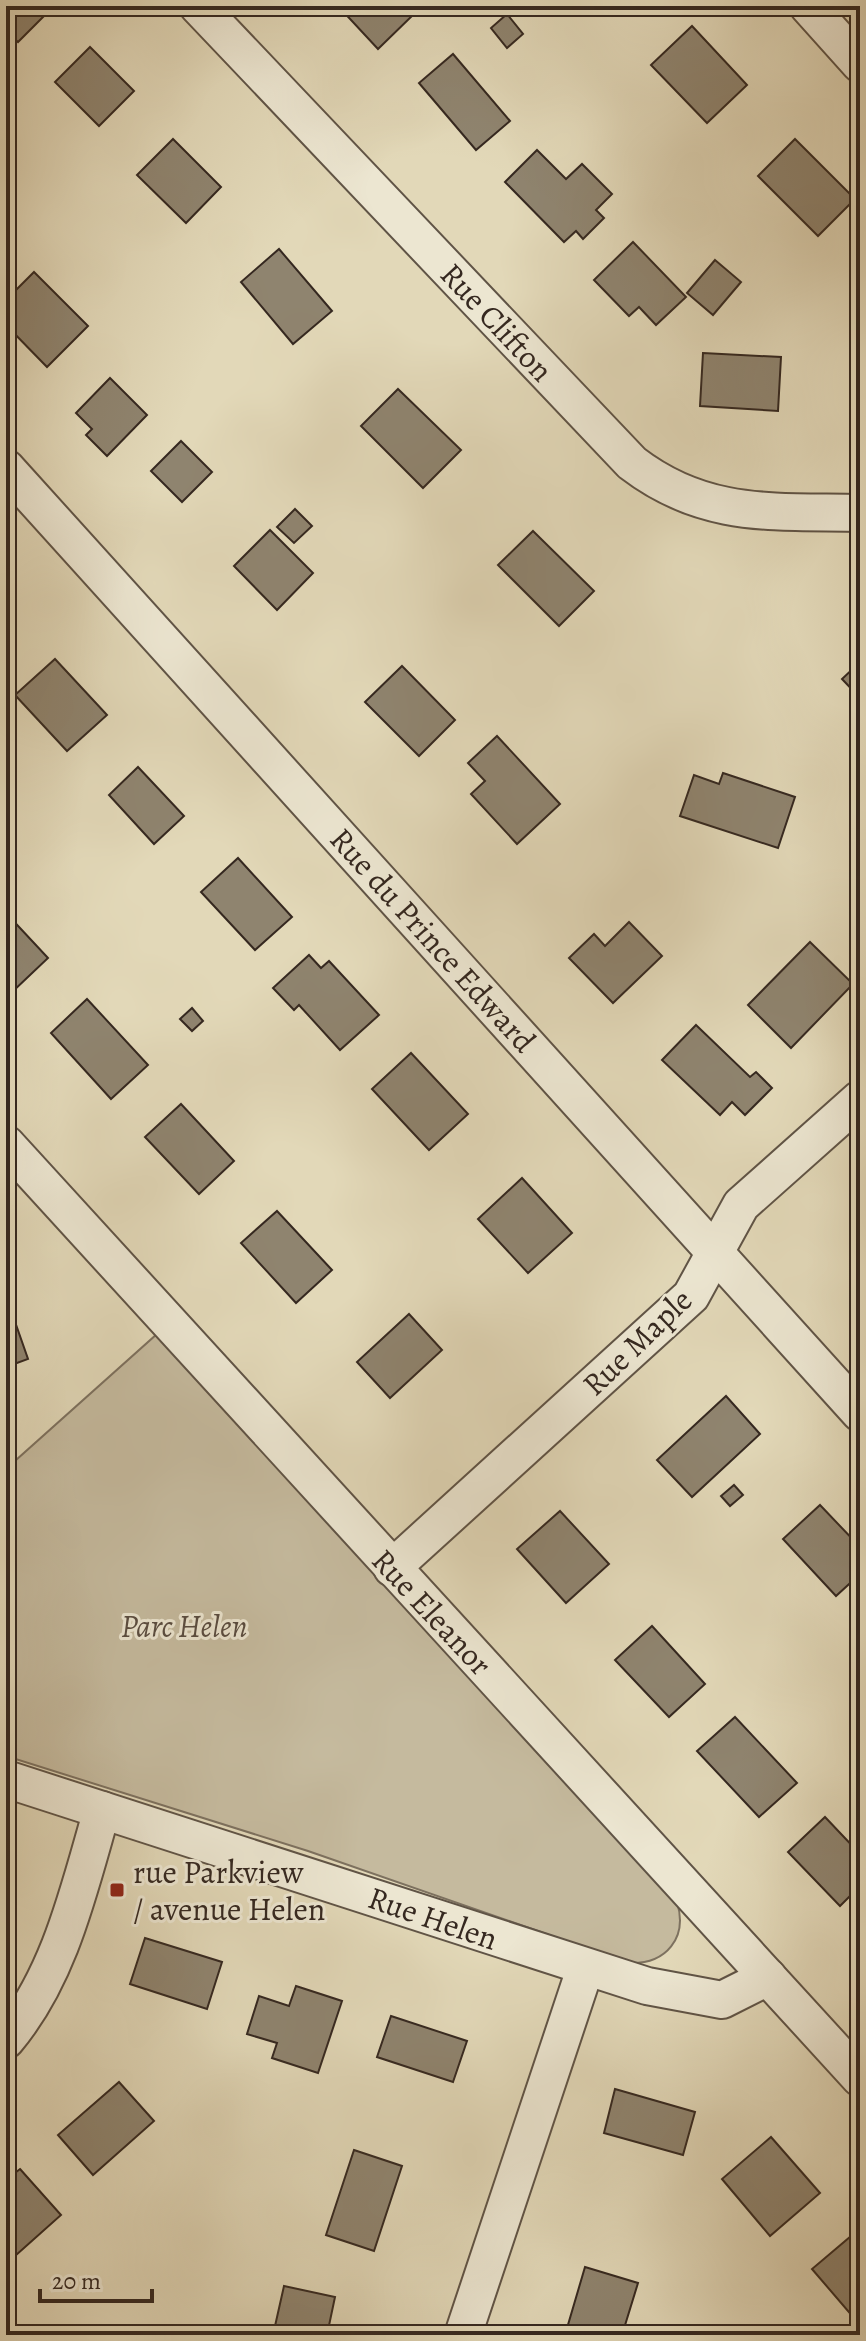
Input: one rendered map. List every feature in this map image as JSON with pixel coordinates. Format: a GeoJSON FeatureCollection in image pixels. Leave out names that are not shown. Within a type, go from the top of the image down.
{"type":"FeatureCollection","features":[{"type":"Feature","properties":{"kind":"street","name":"Rue Clifton"},"geometry":{"type":"LineString","coordinates":[[198,6],[632,463],[673,490],[718,507],[860,513]]}},
{"type":"Feature","properties":{"kind":"street"},"geometry":{"type":"LineString","coordinates":[[808,6],[860,64]]}},
{"type":"Feature","properties":{"kind":"street","name":"Rue du Prince Edward"},"geometry":{"type":"LineString","coordinates":[[6,468],[860,1413]]}},
{"type":"Feature","properties":{"kind":"street","name":"Rue Maple"},"geometry":{"type":"LineString","coordinates":[[392,1568],[691,1296],[741,1205],[860,1099]]}},
{"type":"Feature","properties":{"kind":"street","name":"Rue Eleanor"},"geometry":{"type":"LineString","coordinates":[[6,1144],[860,2078]]}},
{"type":"Feature","properties":{"kind":"street","name":"Rue Helen"},"geometry":{"type":"LineString","coordinates":[[6,1779],[585,1969],[711,2001],[732,1998],[768,1977]]}},
{"type":"Feature","properties":{"kind":"street"},"geometry":{"type":"LineString","coordinates":[[6,2040],[34,2000],[54,1961],[102,1810]]}},
{"type":"Feature","properties":{"kind":"street"},"geometry":{"type":"LineString","coordinates":[[463,2335],[585,1969]]}},
{"type":"Feature","properties":{"kind":"green space","name":"Parc Helen"},"geometry":{"type":"Polygon","coordinates":[[[157,1334],[677,1902],[679,1927],[664,1954],[630,1963],[308,1851],[6,1756],[6,1469],[157,1334]]]}},
{"type":"Feature","properties":{"kind":"building"},"geometry":{"type":"Polygon","coordinates":[[[6,6],[54,6],[18,42],[6,31],[6,6]]]}},
{"type":"Feature","properties":{"kind":"building"},"geometry":{"type":"Polygon","coordinates":[[[338,6],[408,6],[415,13],[378,49],[338,6]]]}},
{"type":"Feature","properties":{"kind":"building"},"geometry":{"type":"Polygon","coordinates":[[[507,14],[523,34],[507,48],[491,28],[507,14]]]}},
{"type":"Feature","properties":{"kind":"building"},"geometry":{"type":"Polygon","coordinates":[[[692,26],[747,85],[707,123],[651,65],[692,26]]]}},
{"type":"Feature","properties":{"kind":"building"},"geometry":{"type":"Polygon","coordinates":[[[90,47],[134,91],[99,126],[55,82],[90,47]]]}},
{"type":"Feature","properties":{"kind":"building"},"geometry":{"type":"Polygon","coordinates":[[[453,54],[510,121],[476,150],[419,83],[453,54]]]}},
{"type":"Feature","properties":{"kind":"building"},"geometry":{"type":"Polygon","coordinates":[[[173,139],[221,187],[186,223],[137,175],[173,139]]]}},
{"type":"Feature","properties":{"kind":"building"},"geometry":{"type":"Polygon","coordinates":[[[795,139],[855,199],[818,236],[758,176],[795,139]]]}},
{"type":"Feature","properties":{"kind":"building"},"geometry":{"type":"Polygon","coordinates":[[[537,150],[566,179],[582,164],[612,194],[596,210],[604,218],[583,239],[576,231],[564,242],[505,182],[537,150]]]}},
{"type":"Feature","properties":{"kind":"building"},"geometry":{"type":"Polygon","coordinates":[[[633,242],[686,297],[656,325],[639,307],[629,316],[594,280],[633,242]]]}},
{"type":"Feature","properties":{"kind":"building"},"geometry":{"type":"Polygon","coordinates":[[[279,249],[332,311],[293,344],[241,282],[279,249]]]}},
{"type":"Feature","properties":{"kind":"building"},"geometry":{"type":"Polygon","coordinates":[[[715,260],[741,282],[713,315],[687,293],[715,260]]]}},
{"type":"Feature","properties":{"kind":"building"},"geometry":{"type":"Polygon","coordinates":[[[34,272],[88,326],[47,367],[6,325],[6,300],[34,272]]]}},
{"type":"Feature","properties":{"kind":"building"},"geometry":{"type":"Polygon","coordinates":[[[703,353],[781,357],[778,411],[700,406],[703,353]]]}},
{"type":"Feature","properties":{"kind":"building"},"geometry":{"type":"Polygon","coordinates":[[[110,378],[147,415],[107,456],[86,435],[92,429],[76,413],[110,378]]]}},
{"type":"Feature","properties":{"kind":"building"},"geometry":{"type":"Polygon","coordinates":[[[398,389],[461,450],[423,488],[361,426],[398,389]]]}},
{"type":"Feature","properties":{"kind":"building"},"geometry":{"type":"Polygon","coordinates":[[[181,441],[212,472],[182,502],[151,471],[181,441]]]}},
{"type":"Feature","properties":{"kind":"building"},"geometry":{"type":"Polygon","coordinates":[[[295,509],[312,526],[294,543],[277,527],[295,509]]]}},
{"type":"Feature","properties":{"kind":"building"},"geometry":{"type":"Polygon","coordinates":[[[270,530],[313,573],[277,610],[234,566],[270,530]]]}},
{"type":"Feature","properties":{"kind":"building"},"geometry":{"type":"Polygon","coordinates":[[[533,531],[594,591],[559,626],[498,565],[533,531]]]}},
{"type":"Feature","properties":{"kind":"building"},"geometry":{"type":"Polygon","coordinates":[[[55,659],[107,715],[67,751],[15,695],[55,659]]]}},
{"type":"Feature","properties":{"kind":"building"},"geometry":{"type":"Polygon","coordinates":[[[860,662],[860,698],[842,679],[860,662]]]}},
{"type":"Feature","properties":{"kind":"building"},"geometry":{"type":"Polygon","coordinates":[[[402,666],[455,720],[419,756],[365,702],[402,666]]]}},
{"type":"Feature","properties":{"kind":"building"},"geometry":{"type":"Polygon","coordinates":[[[497,736],[560,804],[517,844],[471,794],[485,781],[468,763],[497,736]]]}},
{"type":"Feature","properties":{"kind":"building"},"geometry":{"type":"Polygon","coordinates":[[[138,767],[184,816],[154,844],[109,795],[138,767]]]}},
{"type":"Feature","properties":{"kind":"building"},"geometry":{"type":"Polygon","coordinates":[[[723,773],[795,797],[778,848],[680,816],[694,775],[719,784],[723,773]]]}},
{"type":"Feature","properties":{"kind":"building"},"geometry":{"type":"Polygon","coordinates":[[[238,858],[292,917],[255,950],[201,892],[238,858]]]}},
{"type":"Feature","properties":{"kind":"building"},"geometry":{"type":"Polygon","coordinates":[[[6,913],[48,958],[10,994],[6,989],[6,913]]]}},
{"type":"Feature","properties":{"kind":"building"},"geometry":{"type":"Polygon","coordinates":[[[629,922],[662,956],[613,1003],[569,958],[594,934],[605,946],[629,922]]]}},
{"type":"Feature","properties":{"kind":"building"},"geometry":{"type":"Polygon","coordinates":[[[810,942],[853,984],[791,1048],[748,1005],[810,942]]]}},
{"type":"Feature","properties":{"kind":"building"},"geometry":{"type":"Polygon","coordinates":[[[309,955],[321,968],[329,961],[379,1015],[340,1050],[299,1005],[294,1010],[273,988],[309,955]]]}},
{"type":"Feature","properties":{"kind":"building"},"geometry":{"type":"Polygon","coordinates":[[[87,999],[148,1065],[111,1099],[51,1033],[87,999]]]}},
{"type":"Feature","properties":{"kind":"building"},"geometry":{"type":"Polygon","coordinates":[[[192,1008],[203,1021],[192,1031],[180,1019],[192,1008]]]}},
{"type":"Feature","properties":{"kind":"building"},"geometry":{"type":"Polygon","coordinates":[[[696,1025],[750,1077],[756,1072],[772,1088],[745,1115],[732,1102],[720,1115],[662,1060],[696,1025]]]}},
{"type":"Feature","properties":{"kind":"building"},"geometry":{"type":"Polygon","coordinates":[[[411,1053],[468,1114],[429,1150],[372,1089],[411,1053]]]}},
{"type":"Feature","properties":{"kind":"building"},"geometry":{"type":"Polygon","coordinates":[[[181,1104],[234,1161],[199,1194],[145,1137],[181,1104]]]}},
{"type":"Feature","properties":{"kind":"building"},"geometry":{"type":"Polygon","coordinates":[[[522,1178],[572,1233],[528,1273],[478,1219],[522,1178]]]}},
{"type":"Feature","properties":{"kind":"building"},"geometry":{"type":"Polygon","coordinates":[[[277,1211],[332,1270],[296,1303],[241,1243],[277,1211]]]}},
{"type":"Feature","properties":{"kind":"building"},"geometry":{"type":"Polygon","coordinates":[[[6,1296],[28,1359],[6,1367],[6,1296]]]}},
{"type":"Feature","properties":{"kind":"building"},"geometry":{"type":"Polygon","coordinates":[[[409,1314],[442,1350],[390,1398],[357,1362],[409,1314]]]}},
{"type":"Feature","properties":{"kind":"building"},"geometry":{"type":"Polygon","coordinates":[[[726,1396],[760,1434],[692,1497],[657,1460],[726,1396]]]}},
{"type":"Feature","properties":{"kind":"building"},"geometry":{"type":"Polygon","coordinates":[[[734,1485],[743,1495],[730,1506],[721,1496],[734,1485]]]}},
{"type":"Feature","properties":{"kind":"building"},"geometry":{"type":"Polygon","coordinates":[[[820,1505],[860,1547],[860,1574],[836,1596],[783,1539],[820,1505]]]}},
{"type":"Feature","properties":{"kind":"building"},"geometry":{"type":"Polygon","coordinates":[[[560,1511],[609,1564],[566,1603],[517,1549],[560,1511]]]}},
{"type":"Feature","properties":{"kind":"building"},"geometry":{"type":"Polygon","coordinates":[[[652,1626],[705,1684],[669,1717],[615,1660],[652,1626]]]}},
{"type":"Feature","properties":{"kind":"building"},"geometry":{"type":"Polygon","coordinates":[[[735,1717],[797,1783],[759,1817],[697,1751],[735,1717]]]}},
{"type":"Feature","properties":{"kind":"building"},"geometry":{"type":"Polygon","coordinates":[[[825,1817],[860,1854],[860,1886],[840,1906],[788,1852],[825,1817]]]}},
{"type":"Feature","properties":{"kind":"building"},"geometry":{"type":"Polygon","coordinates":[[[145,1938],[222,1962],[207,2009],[130,1984],[145,1938]]]}},
{"type":"Feature","properties":{"kind":"building"},"geometry":{"type":"Polygon","coordinates":[[[296,1986],[342,2001],[318,2073],[272,2058],[277,2043],[247,2034],[259,1996],[289,2006],[296,1986]]]}},
{"type":"Feature","properties":{"kind":"building"},"geometry":{"type":"Polygon","coordinates":[[[391,2016],[467,2041],[453,2082],[377,2057],[391,2016]]]}},
{"type":"Feature","properties":{"kind":"building"},"geometry":{"type":"Polygon","coordinates":[[[119,2082],[154,2121],[93,2175],[58,2135],[119,2082]]]}},
{"type":"Feature","properties":{"kind":"building"},"geometry":{"type":"Polygon","coordinates":[[[615,2089],[695,2112],[683,2155],[604,2133],[615,2089]]]}},
{"type":"Feature","properties":{"kind":"building"},"geometry":{"type":"Polygon","coordinates":[[[771,2137],[820,2193],[770,2236],[722,2179],[771,2137]]]}},
{"type":"Feature","properties":{"kind":"building"},"geometry":{"type":"Polygon","coordinates":[[[354,2150],[402,2166],[374,2251],[326,2235],[354,2150]]]}},
{"type":"Feature","properties":{"kind":"building"},"geometry":{"type":"Polygon","coordinates":[[[20,2169],[61,2215],[6,2264],[6,2180],[20,2169]]]}},
{"type":"Feature","properties":{"kind":"building"},"geometry":{"type":"Polygon","coordinates":[[[857,2231],[860,2235],[860,2325],[812,2269],[857,2231]]]}},
{"type":"Feature","properties":{"kind":"building"},"geometry":{"type":"Polygon","coordinates":[[[585,2267],[638,2283],[622,2335],[565,2335],[585,2267]]]}},
{"type":"Feature","properties":{"kind":"building"},"geometry":{"type":"Polygon","coordinates":[[[284,2286],[335,2297],[327,2335],[273,2335],[284,2286]]]}},
{"type":"Feature","properties":{"kind":"place","name":"rue Parkview / avenue Helen"},"geometry":{"type":"Point","coordinates":[117,1890]}}]}
